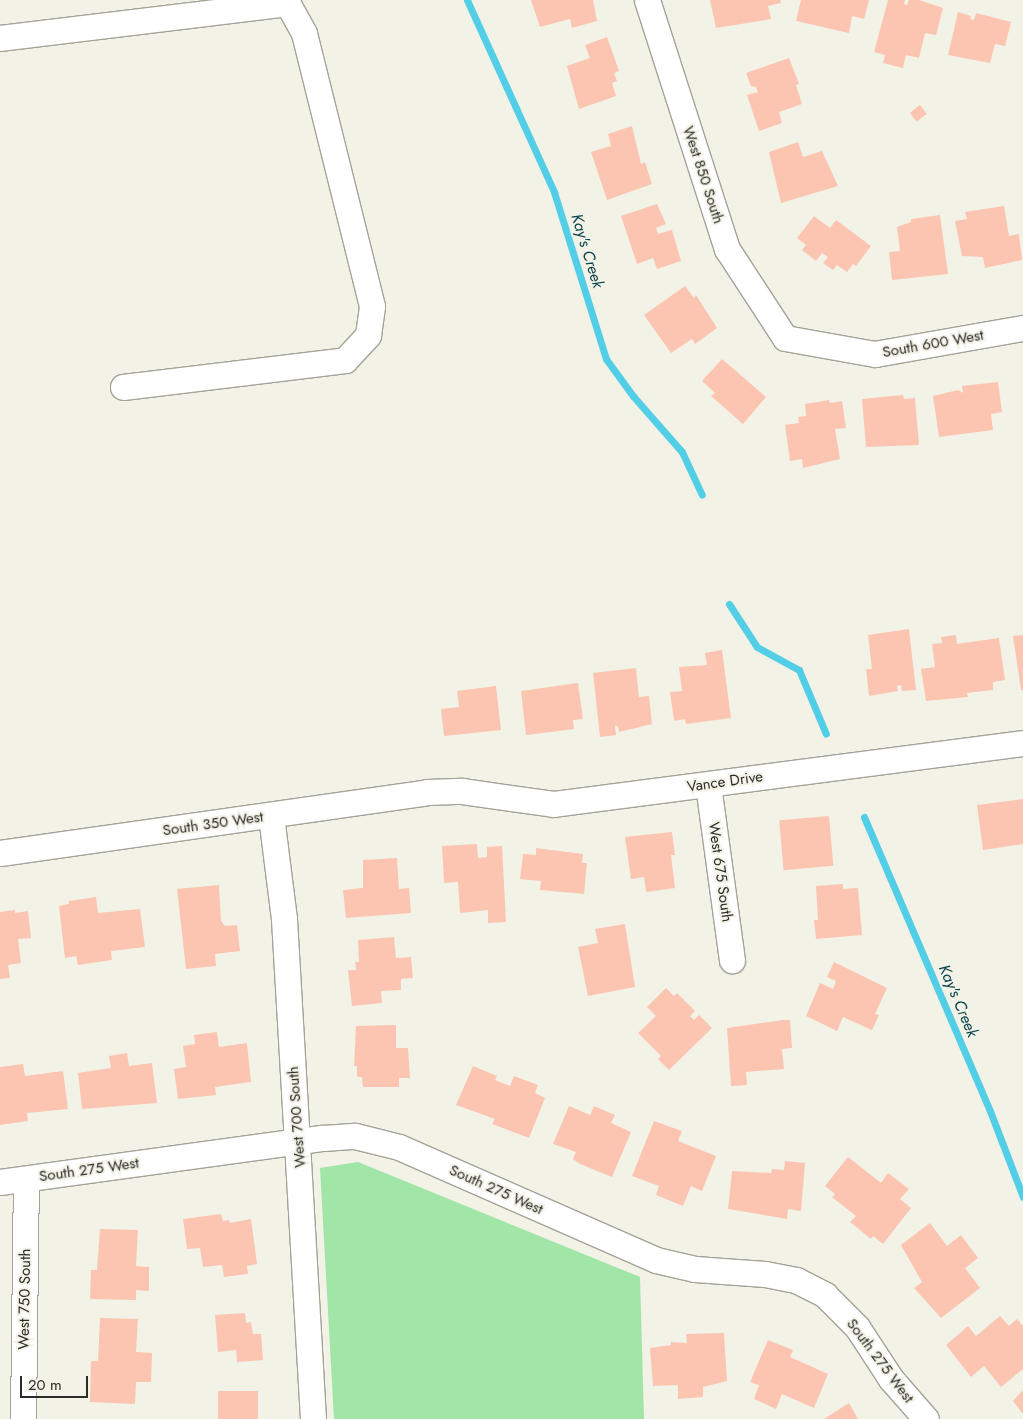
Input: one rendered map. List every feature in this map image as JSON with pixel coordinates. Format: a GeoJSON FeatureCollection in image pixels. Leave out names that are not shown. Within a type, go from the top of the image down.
{"type":"FeatureCollection","features":[{"type":"Feature","properties":{"kind":"street","name":"West 850 South"},"geometry":{"type":"LineString","coordinates":[[647,0],[727,249],[785,338]]}},
{"type":"Feature","properties":{"kind":"street"},"geometry":{"type":"LineString","coordinates":[[0,38],[287,1],[304,33],[372,306],[368,334],[345,360],[123,387]]}},
{"type":"Feature","properties":{"kind":"street","name":"South 600 West"},"geometry":{"type":"LineString","coordinates":[[785,338],[875,354],[1023,328]]}},
{"type":"Feature","properties":{"kind":"street","name":"Vance Drive"},"geometry":{"type":"LineString","coordinates":[[426,792],[462,791],[554,804],[1023,744]]}},
{"type":"Feature","properties":{"kind":"street","name":"West 675 South"},"geometry":{"type":"LineString","coordinates":[[708,784],[732,960]]}},
{"type":"Feature","properties":{"kind":"street","name":"South 350 West"},"geometry":{"type":"LineString","coordinates":[[0,853],[271,816],[426,792]]}},
{"type":"Feature","properties":{"kind":"street","name":"West 700 South"},"geometry":{"type":"LineString","coordinates":[[271,816],[284,919],[298,1140],[312,1419]]}},
{"type":"Feature","properties":{"kind":"street","name":"South 275 West"},"geometry":{"type":"LineString","coordinates":[[0,1182],[298,1140],[355,1136],[399,1147],[656,1260],[696,1268],[766,1274],[796,1280],[826,1295],[857,1328],[891,1379],[926,1419]]}},
{"type":"Feature","properties":{"kind":"street","name":"West 750 South"},"geometry":{"type":"LineString","coordinates":[[23,1419],[26,1179]]}},
{"type":"Feature","properties":{"kind":"green space"},"geometry":{"type":"Polygon","coordinates":[[[358,1162],[640,1277],[644,1419],[334,1419],[320,1168],[358,1162]]]}},
{"type":"Feature","properties":{"kind":"building"},"geometry":{"type":"Polygon","coordinates":[[[531,0],[593,0],[597,21],[572,28],[570,19],[540,27],[531,0]]]}},
{"type":"Feature","properties":{"kind":"building"},"geometry":{"type":"Polygon","coordinates":[[[710,0],[780,0],[781,3],[768,6],[771,19],[716,28],[710,0]]]}},
{"type":"Feature","properties":{"kind":"building"},"geometry":{"type":"Polygon","coordinates":[[[801,0],[869,0],[864,19],[852,16],[849,33],[796,21],[801,0]]]}},
{"type":"Feature","properties":{"kind":"building"},"geometry":{"type":"Polygon","coordinates":[[[888,0],[905,0],[904,4],[907,5],[909,0],[919,0],[943,8],[936,35],[925,33],[919,58],[906,55],[903,68],[883,63],[885,55],[874,52],[888,0]]]}},
{"type":"Feature","properties":{"kind":"building"},"geometry":{"type":"Polygon","coordinates":[[[958,12],[971,16],[970,19],[974,20],[976,13],[1011,22],[1005,46],[995,44],[990,63],[948,55],[958,12]]]}},
{"type":"Feature","properties":{"kind":"building"},"geometry":{"type":"Polygon","coordinates":[[[607,37],[619,71],[614,73],[617,81],[612,83],[616,96],[579,109],[567,66],[590,58],[585,45],[607,37]]]}},
{"type":"Feature","properties":{"kind":"building"},"geometry":{"type":"Polygon","coordinates":[[[789,58],[799,84],[796,85],[802,104],[779,112],[782,123],[759,131],[747,95],[758,92],[756,87],[751,86],[746,73],[789,58]]]}},
{"type":"Feature","properties":{"kind":"building"},"geometry":{"type":"Polygon","coordinates":[[[920,105],[927,114],[917,122],[910,113],[920,105]]]}},
{"type":"Feature","properties":{"kind":"building"},"geometry":{"type":"Polygon","coordinates":[[[632,126],[641,164],[645,162],[652,184],[607,200],[591,152],[611,146],[608,134],[632,126]]]}},
{"type":"Feature","properties":{"kind":"building"},"geometry":{"type":"Polygon","coordinates":[[[798,142],[803,157],[822,151],[838,186],[781,203],[769,152],[798,142]]]}},
{"type":"Feature","properties":{"kind":"building"},"geometry":{"type":"Polygon","coordinates":[[[657,204],[666,224],[656,228],[658,234],[672,230],[681,261],[657,269],[653,258],[637,264],[621,216],[657,204]]]}},
{"type":"Feature","properties":{"kind":"building"},"geometry":{"type":"Polygon","coordinates":[[[1004,206],[1009,236],[1019,234],[1022,260],[985,268],[983,257],[962,256],[955,221],[967,219],[965,212],[1004,206]]]}},
{"type":"Feature","properties":{"kind":"building"},"geometry":{"type":"Polygon","coordinates":[[[940,215],[948,274],[892,280],[889,252],[900,251],[897,227],[911,222],[911,219],[940,215]]]}},
{"type":"Feature","properties":{"kind":"building"},"geometry":{"type":"Polygon","coordinates":[[[814,216],[830,228],[836,220],[871,246],[856,266],[853,264],[847,272],[837,265],[833,270],[823,263],[828,257],[822,253],[816,261],[802,250],[806,245],[797,238],[814,216]]]}},
{"type":"Feature","properties":{"kind":"building"},"geometry":{"type":"Polygon","coordinates":[[[685,286],[694,298],[696,295],[717,328],[695,344],[692,339],[671,353],[644,315],[685,286]]]}},
{"type":"Feature","properties":{"kind":"building"},"geometry":{"type":"Polygon","coordinates":[[[722,359],[766,397],[743,424],[711,396],[715,393],[702,381],[722,359]]]}},
{"type":"Feature","properties":{"kind":"building"},"geometry":{"type":"Polygon","coordinates":[[[998,382],[1002,412],[991,414],[993,430],[939,437],[933,396],[958,390],[963,393],[962,386],[998,382]]]}},
{"type":"Feature","properties":{"kind":"building"},"geometry":{"type":"Polygon","coordinates":[[[903,395],[904,399],[915,398],[919,445],[866,447],[862,399],[903,395]]]}},
{"type":"Feature","properties":{"kind":"building"},"geometry":{"type":"Polygon","coordinates":[[[829,400],[830,403],[842,401],[846,428],[835,429],[840,459],[803,468],[802,459],[790,461],[785,425],[799,423],[798,417],[806,416],[805,404],[829,400]]]}},
{"type":"Feature","properties":{"kind":"building"},"geometry":{"type":"Polygon","coordinates":[[[909,629],[916,690],[902,691],[901,685],[897,686],[898,691],[869,696],[866,669],[872,669],[868,635],[909,629]]]}},
{"type":"Feature","properties":{"kind":"building"},"geometry":{"type":"Polygon","coordinates":[[[956,635],[957,644],[999,638],[1005,680],[993,682],[993,690],[967,693],[968,697],[926,701],[921,669],[935,667],[932,644],[942,643],[941,637],[956,635]]]}},
{"type":"Feature","properties":{"kind":"building"},"geometry":{"type":"Polygon","coordinates":[[[1023,635],[1023,690],[1021,690],[1013,636],[1023,635]]]}},
{"type":"Feature","properties":{"kind":"building"},"geometry":{"type":"Polygon","coordinates":[[[722,650],[731,718],[686,724],[685,719],[674,721],[670,692],[682,691],[679,667],[707,665],[705,653],[722,650]]]}},
{"type":"Feature","properties":{"kind":"building"},"geometry":{"type":"Polygon","coordinates":[[[636,668],[639,697],[649,696],[652,724],[619,732],[618,726],[615,726],[616,735],[600,737],[593,673],[636,668]]]}},
{"type":"Feature","properties":{"kind":"building"},"geometry":{"type":"Polygon","coordinates":[[[578,683],[583,719],[573,720],[574,729],[526,735],[521,691],[578,683]]]}},
{"type":"Feature","properties":{"kind":"building"},"geometry":{"type":"Polygon","coordinates":[[[496,686],[501,730],[444,736],[441,709],[459,707],[457,691],[496,686]]]}},
{"type":"Feature","properties":{"kind":"building"},"geometry":{"type":"Polygon","coordinates":[[[1023,799],[1023,844],[983,850],[977,805],[1023,799]]]}},
{"type":"Feature","properties":{"kind":"building"},"geometry":{"type":"Polygon","coordinates":[[[829,816],[833,866],[784,870],[779,820],[829,816]]]}},
{"type":"Feature","properties":{"kind":"building"},"geometry":{"type":"Polygon","coordinates":[[[672,832],[675,855],[671,855],[675,888],[646,892],[644,877],[631,879],[625,837],[672,832]]]}},
{"type":"Feature","properties":{"kind":"building"},"geometry":{"type":"Polygon","coordinates":[[[477,844],[478,858],[487,857],[487,847],[502,846],[506,922],[488,923],[488,910],[460,913],[458,882],[444,883],[442,846],[477,844]]]}},
{"type":"Feature","properties":{"kind":"building"},"geometry":{"type":"Polygon","coordinates":[[[536,848],[583,854],[582,863],[587,863],[584,894],[540,890],[541,881],[520,879],[523,854],[536,855],[536,848]]]}},
{"type":"Feature","properties":{"kind":"building"},"geometry":{"type":"Polygon","coordinates":[[[397,858],[399,889],[409,888],[411,913],[346,918],[343,890],[363,888],[363,860],[397,858]]]}},
{"type":"Feature","properties":{"kind":"building"},"geometry":{"type":"Polygon","coordinates":[[[843,884],[843,889],[858,888],[862,935],[816,939],[814,920],[818,920],[816,886],[843,884]]]}},
{"type":"Feature","properties":{"kind":"building"},"geometry":{"type":"Polygon","coordinates":[[[219,885],[221,921],[225,926],[237,925],[240,951],[215,954],[216,966],[186,969],[177,889],[219,885]]]}},
{"type":"Feature","properties":{"kind":"building"},"geometry":{"type":"Polygon","coordinates":[[[96,897],[98,913],[140,909],[145,947],[111,951],[112,960],[78,965],[76,956],[65,958],[59,906],[69,904],[69,901],[96,897]]]}},
{"type":"Feature","properties":{"kind":"building"},"geometry":{"type":"Polygon","coordinates":[[[15,910],[15,913],[28,911],[31,938],[18,939],[21,963],[8,965],[10,978],[0,979],[0,912],[15,910]]]}},
{"type":"Feature","properties":{"kind":"building"},"geometry":{"type":"Polygon","coordinates":[[[625,924],[635,987],[588,996],[578,947],[598,943],[595,929],[625,924]]]}},
{"type":"Feature","properties":{"kind":"building"},"geometry":{"type":"Polygon","coordinates":[[[394,937],[396,958],[411,957],[413,978],[401,979],[401,990],[381,991],[382,1003],[352,1006],[348,970],[356,970],[355,962],[359,962],[358,940],[394,937]]]}},
{"type":"Feature","properties":{"kind":"building"},"geometry":{"type":"Polygon","coordinates":[[[834,962],[887,988],[875,1014],[879,1015],[872,1030],[843,1017],[837,1031],[806,1016],[820,983],[833,989],[836,981],[827,977],[834,962]]]}},
{"type":"Feature","properties":{"kind":"building"},"geometry":{"type":"Polygon","coordinates":[[[666,988],[674,996],[677,993],[695,1011],[690,1016],[694,1020],[699,1015],[712,1028],[669,1070],[658,1059],[661,1056],[638,1033],[656,1016],[647,1007],[666,988]]]}},
{"type":"Feature","properties":{"kind":"building"},"geometry":{"type":"Polygon","coordinates":[[[790,1020],[792,1048],[782,1049],[784,1069],[746,1072],[747,1085],[731,1086],[727,1028],[790,1020]]]}},
{"type":"Feature","properties":{"kind":"building"},"geometry":{"type":"Polygon","coordinates":[[[396,1025],[396,1048],[408,1048],[410,1078],[399,1078],[399,1087],[363,1087],[362,1077],[357,1077],[357,1066],[354,1066],[356,1026],[396,1025]]]}},
{"type":"Feature","properties":{"kind":"building"},"geometry":{"type":"Polygon","coordinates":[[[217,1032],[219,1047],[247,1043],[251,1082],[215,1087],[216,1095],[178,1099],[174,1069],[186,1067],[183,1046],[195,1044],[194,1035],[217,1032]]]}},
{"type":"Feature","properties":{"kind":"building"},"geometry":{"type":"Polygon","coordinates":[[[127,1053],[129,1066],[152,1063],[157,1103],[82,1109],[78,1073],[111,1068],[109,1056],[127,1053]]]}},
{"type":"Feature","properties":{"kind":"building"},"geometry":{"type":"Polygon","coordinates":[[[23,1064],[25,1076],[63,1071],[68,1109],[27,1113],[28,1121],[0,1125],[0,1067],[23,1064]]]}},
{"type":"Feature","properties":{"kind":"building"},"geometry":{"type":"Polygon","coordinates":[[[473,1066],[497,1076],[495,1080],[510,1086],[514,1076],[538,1085],[535,1093],[545,1098],[529,1138],[492,1124],[495,1119],[456,1105],[473,1066]]]}},
{"type":"Feature","properties":{"kind":"building"},"geometry":{"type":"Polygon","coordinates":[[[569,1106],[590,1115],[594,1106],[615,1115],[611,1123],[631,1132],[612,1177],[580,1164],[573,1159],[576,1152],[553,1144],[569,1106]]]}},
{"type":"Feature","properties":{"kind":"building"},"geometry":{"type":"Polygon","coordinates":[[[654,1121],[682,1131],[678,1141],[716,1156],[702,1191],[691,1186],[683,1206],[656,1195],[659,1186],[632,1176],[654,1121]]]}},
{"type":"Feature","properties":{"kind":"building"},"geometry":{"type":"Polygon","coordinates":[[[848,1157],[881,1183],[888,1173],[909,1189],[900,1199],[911,1208],[883,1244],[873,1236],[871,1239],[850,1222],[856,1216],[832,1197],[835,1194],[825,1186],[848,1157]]]}},
{"type":"Feature","properties":{"kind":"building"},"geometry":{"type":"Polygon","coordinates":[[[785,1161],[805,1163],[801,1211],[788,1209],[787,1219],[728,1209],[732,1171],[771,1173],[772,1169],[784,1170],[785,1161]]]}},
{"type":"Feature","properties":{"kind":"building"},"geometry":{"type":"Polygon","coordinates":[[[221,1214],[223,1221],[229,1220],[230,1223],[251,1219],[257,1264],[247,1266],[248,1274],[224,1277],[222,1265],[203,1267],[200,1248],[187,1249],[183,1219],[221,1214]]]}},
{"type":"Feature","properties":{"kind":"building"},"geometry":{"type":"Polygon","coordinates":[[[930,1223],[947,1246],[961,1235],[978,1258],[965,1268],[980,1288],[941,1318],[914,1288],[922,1282],[901,1245],[930,1223]]]}},
{"type":"Feature","properties":{"kind":"building"},"geometry":{"type":"Polygon","coordinates":[[[100,1229],[138,1230],[136,1266],[149,1267],[149,1291],[136,1290],[136,1300],[90,1299],[91,1270],[97,1270],[100,1229]]]}},
{"type":"Feature","properties":{"kind":"building"},"geometry":{"type":"Polygon","coordinates":[[[245,1313],[246,1323],[251,1322],[253,1334],[261,1334],[263,1360],[237,1362],[236,1350],[218,1352],[215,1315],[245,1313]]]}},
{"type":"Feature","properties":{"kind":"building"},"geometry":{"type":"Polygon","coordinates":[[[1000,1316],[1009,1326],[1017,1319],[1023,1326],[1023,1369],[1001,1387],[984,1366],[971,1377],[946,1345],[968,1326],[976,1336],[1000,1316]]]}},
{"type":"Feature","properties":{"kind":"building"},"geometry":{"type":"Polygon","coordinates":[[[100,1318],[138,1319],[136,1352],[152,1353],[151,1382],[136,1382],[135,1404],[90,1402],[91,1361],[98,1361],[100,1318]]]}},
{"type":"Feature","properties":{"kind":"building"},"geometry":{"type":"Polygon","coordinates":[[[724,1333],[727,1381],[703,1387],[703,1397],[678,1399],[678,1385],[653,1386],[650,1348],[671,1345],[671,1342],[687,1343],[686,1334],[724,1333]]]}},
{"type":"Feature","properties":{"kind":"building"},"geometry":{"type":"Polygon","coordinates":[[[768,1340],[793,1350],[790,1357],[828,1374],[814,1408],[782,1394],[776,1409],[754,1399],[759,1385],[750,1382],[768,1340]]]}},
{"type":"Feature","properties":{"kind":"building"},"geometry":{"type":"Polygon","coordinates":[[[1023,1390],[1023,1414],[1013,1401],[1023,1390]]]}},
{"type":"Feature","properties":{"kind":"building"},"geometry":{"type":"Polygon","coordinates":[[[218,1391],[258,1391],[258,1419],[218,1419],[218,1391]]]}},
{"type":"Feature","properties":{"kind":"building"},"geometry":{"type":"Polygon","coordinates":[[[849,1403],[858,1419],[824,1419],[849,1403]]]}},
{"type":"Feature","properties":{"kind":"waterway","name":"Kay's Creek"},"geometry":{"type":"LineString","coordinates":[[467,0],[554,192],[606,359],[633,396],[682,452],[702,495]]}},
{"type":"Feature","properties":{"kind":"waterway","name":"Kay's Creek"},"geometry":{"type":"LineString","coordinates":[[729,604],[757,647],[799,670],[826,734]]}},
{"type":"Feature","properties":{"kind":"waterway","name":"Kay's Creek"},"geometry":{"type":"LineString","coordinates":[[864,817],[990,1111],[1023,1197]]}}]}
